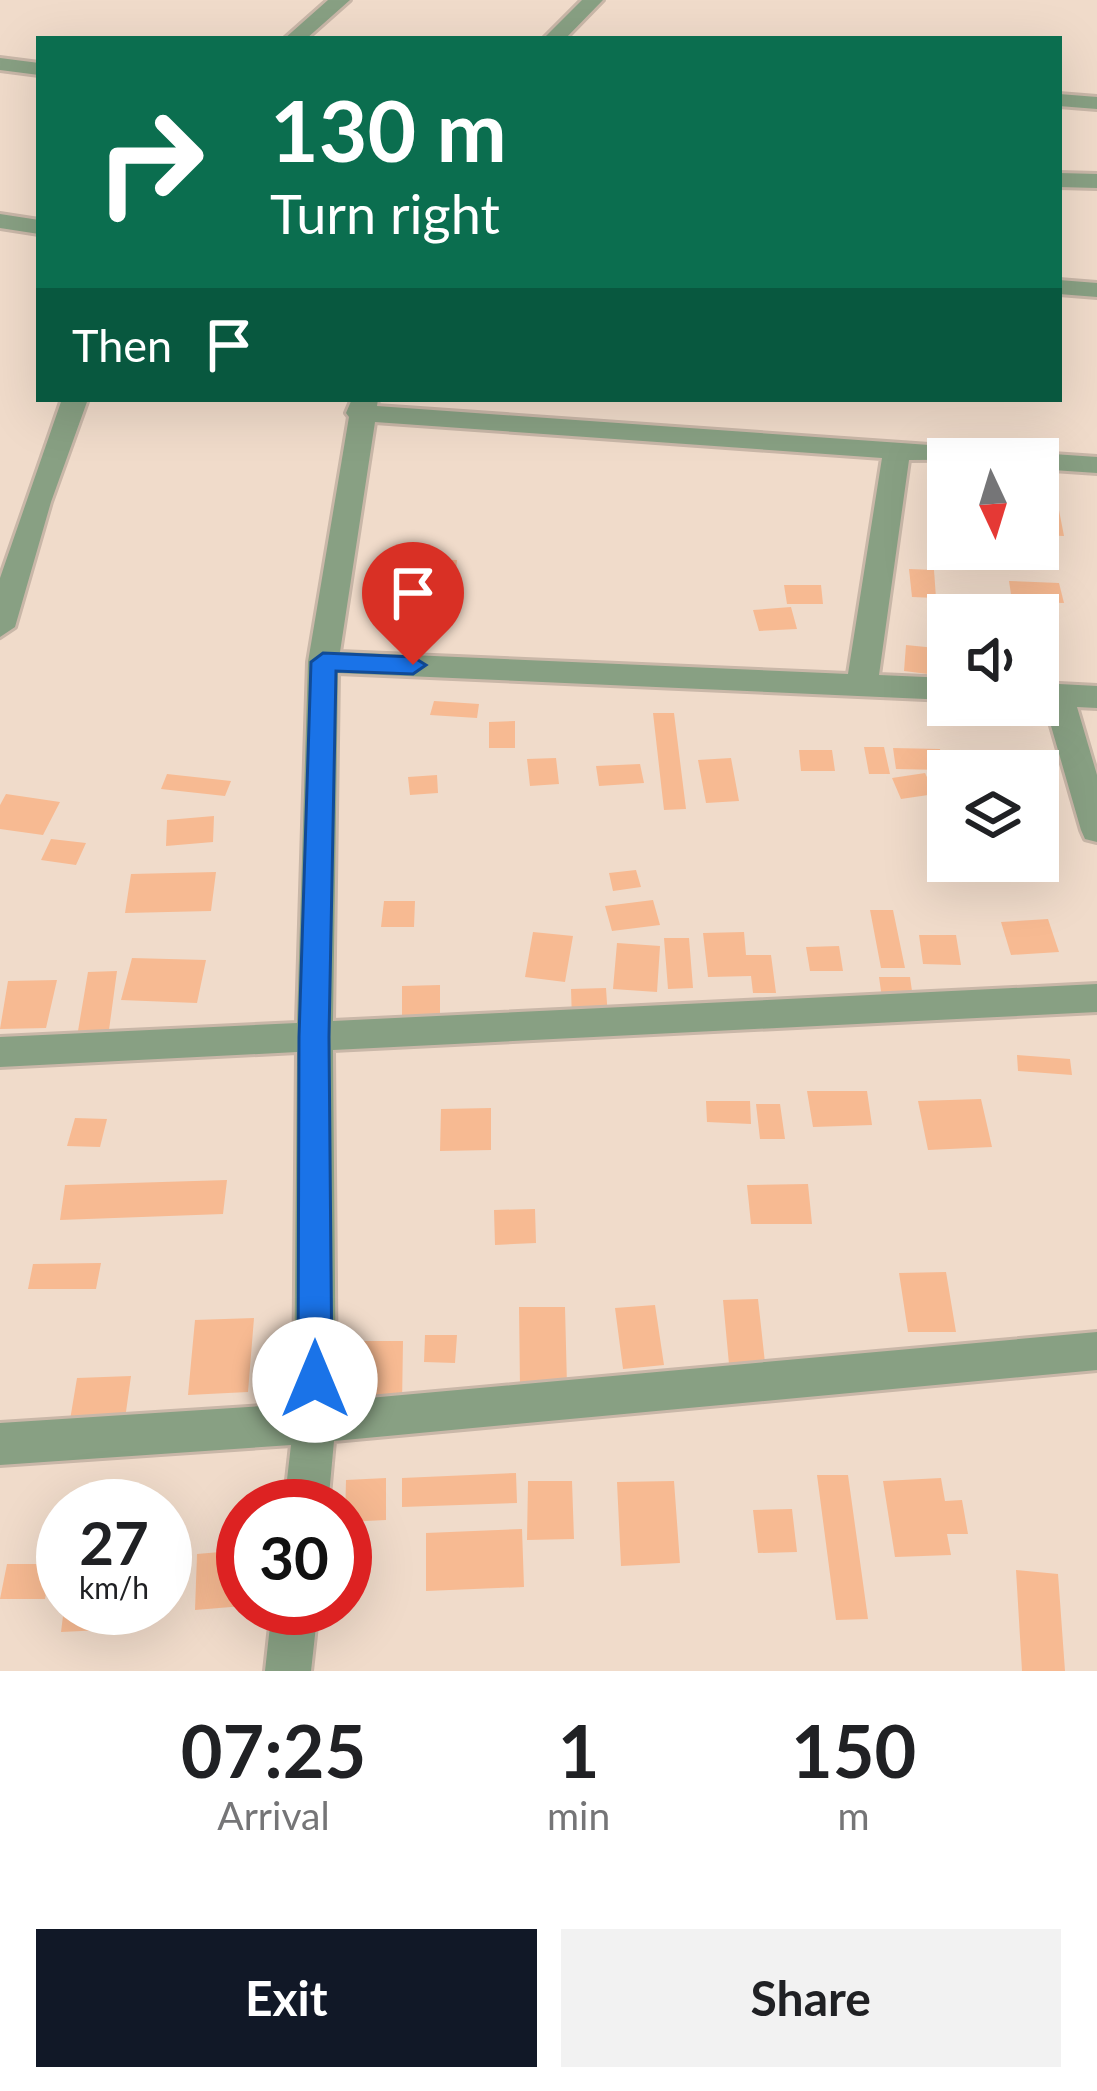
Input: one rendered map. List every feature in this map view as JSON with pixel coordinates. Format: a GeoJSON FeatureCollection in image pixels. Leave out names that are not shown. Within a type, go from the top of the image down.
{"type":"FeatureCollection","features":[{"type":"Feature","properties":{"kind":"street"},"geometry":{"type":"LineString","coordinates":[[298,36],[340,0]]}},
{"type":"Feature","properties":{"kind":"street"},"geometry":{"type":"LineString","coordinates":[[556,36],[592,0]]}},
{"type":"Feature","properties":{"kind":"street"},"geometry":{"type":"LineString","coordinates":[[5,70],[36,69]]}},
{"type":"Feature","properties":{"kind":"street"},"geometry":{"type":"LineString","coordinates":[[1062,100],[1097,103]]}},
{"type":"Feature","properties":{"kind":"street"},"geometry":{"type":"LineString","coordinates":[[1062,180],[1097,182]]}},
{"type":"Feature","properties":{"kind":"street"},"geometry":{"type":"LineString","coordinates":[[0,221],[36,227]]}},
{"type":"Feature","properties":{"kind":"street"},"geometry":{"type":"LineString","coordinates":[[1062,287],[1097,290]]}},
{"type":"Feature","properties":{"kind":"street"},"geometry":{"type":"LineString","coordinates":[[0,627],[73,402]]}},
{"type":"Feature","properties":{"kind":"street"},"geometry":{"type":"LineString","coordinates":[[309,1479],[315,1423],[314,1037],[323,662],[362,406],[927,453]]}},
{"type":"Feature","properties":{"kind":"street"},"geometry":{"type":"LineString","coordinates":[[862,684],[897,451]]}},
{"type":"Feature","properties":{"kind":"street"},"geometry":{"type":"LineString","coordinates":[[1059,462],[1097,465]]}},
{"type":"Feature","properties":{"kind":"street"},"geometry":{"type":"LineString","coordinates":[[323,662],[927,688]]}},
{"type":"Feature","properties":{"kind":"street"},"geometry":{"type":"LineString","coordinates":[[1059,696],[1097,698]]}},
{"type":"Feature","properties":{"kind":"street"},"geometry":{"type":"LineString","coordinates":[[1059,725],[1097,830]]}},
{"type":"Feature","properties":{"kind":"street"},"geometry":{"type":"LineString","coordinates":[[0,1052],[1097,998]]}},
{"type":"Feature","properties":{"kind":"street"},"geometry":{"type":"LineString","coordinates":[[0,1444],[315,1423],[1097,1351]]}},
{"type":"Feature","properties":{"kind":"street"},"geometry":{"type":"LineString","coordinates":[[288,1671],[292,1635]]}},
{"type":"Feature","properties":{"kind":"building"},"geometry":{"type":"Polygon","coordinates":[[[401,559],[457,560],[454,592],[397,591],[401,559]]]}},
{"type":"Feature","properties":{"kind":"building"},"geometry":{"type":"Polygon","coordinates":[[[909,569],[934,570],[936,594],[912,597],[909,569]]]}},
{"type":"Feature","properties":{"kind":"building"},"geometry":{"type":"Polygon","coordinates":[[[1009,581],[1059,583],[1064,603],[1059,603],[1059,594],[1011,594],[1009,581]]]}},
{"type":"Feature","properties":{"kind":"building"},"geometry":{"type":"Polygon","coordinates":[[[784,585],[821,585],[823,604],[787,604],[784,585]]]}},
{"type":"Feature","properties":{"kind":"building"},"geometry":{"type":"Polygon","coordinates":[[[791,607],[797,629],[759,631],[753,610],[791,607]]]}},
{"type":"Feature","properties":{"kind":"building"},"geometry":{"type":"Polygon","coordinates":[[[906,645],[927,647],[927,674],[904,671],[906,645]]]}},
{"type":"Feature","properties":{"kind":"building"},"geometry":{"type":"Polygon","coordinates":[[[434,701],[479,704],[477,718],[430,715],[434,701]]]}},
{"type":"Feature","properties":{"kind":"building"},"geometry":{"type":"Polygon","coordinates":[[[653,713],[674,713],[686,809],[664,810],[653,713]]]}},
{"type":"Feature","properties":{"kind":"building"},"geometry":{"type":"Polygon","coordinates":[[[515,721],[515,748],[489,748],[489,722],[515,721]]]}},
{"type":"Feature","properties":{"kind":"building"},"geometry":{"type":"Polygon","coordinates":[[[864,747],[884,747],[890,774],[869,774],[864,747]]]}},
{"type":"Feature","properties":{"kind":"building"},"geometry":{"type":"Polygon","coordinates":[[[893,748],[940,749],[927,750],[927,770],[896,769],[893,748]]]}},
{"type":"Feature","properties":{"kind":"building"},"geometry":{"type":"Polygon","coordinates":[[[799,750],[832,750],[835,771],[801,771],[799,750]]]}},
{"type":"Feature","properties":{"kind":"building"},"geometry":{"type":"Polygon","coordinates":[[[556,758],[559,784],[530,786],[527,759],[556,758]]]}},
{"type":"Feature","properties":{"kind":"building"},"geometry":{"type":"Polygon","coordinates":[[[731,758],[739,801],[706,803],[698,760],[731,758]]]}},
{"type":"Feature","properties":{"kind":"building"},"geometry":{"type":"Polygon","coordinates":[[[640,764],[644,783],[599,786],[596,766],[640,764]]]}},
{"type":"Feature","properties":{"kind":"building"},"geometry":{"type":"Polygon","coordinates":[[[925,773],[927,795],[901,799],[892,778],[925,773]]]}},
{"type":"Feature","properties":{"kind":"building"},"geometry":{"type":"Polygon","coordinates":[[[167,774],[231,781],[225,796],[161,789],[167,774]]]}},
{"type":"Feature","properties":{"kind":"building"},"geometry":{"type":"Polygon","coordinates":[[[437,775],[438,793],[410,795],[408,777],[437,775]]]}},
{"type":"Feature","properties":{"kind":"building"},"geometry":{"type":"Polygon","coordinates":[[[6,794],[60,802],[43,835],[0,829],[0,805],[6,794]]]}},
{"type":"Feature","properties":{"kind":"building"},"geometry":{"type":"Polygon","coordinates":[[[214,816],[213,842],[166,846],[167,820],[214,816]]]}},
{"type":"Feature","properties":{"kind":"building"},"geometry":{"type":"Polygon","coordinates":[[[51,839],[86,843],[76,865],[41,860],[51,839]]]}},
{"type":"Feature","properties":{"kind":"building"},"geometry":{"type":"Polygon","coordinates":[[[636,870],[641,887],[613,891],[609,873],[636,870]]]}},
{"type":"Feature","properties":{"kind":"building"},"geometry":{"type":"Polygon","coordinates":[[[216,872],[211,911],[125,913],[131,874],[216,872]]]}},
{"type":"Feature","properties":{"kind":"building"},"geometry":{"type":"Polygon","coordinates":[[[653,900],[660,925],[612,931],[605,906],[653,900]]]}},
{"type":"Feature","properties":{"kind":"building"},"geometry":{"type":"Polygon","coordinates":[[[384,901],[415,901],[414,927],[381,927],[384,901]]]}},
{"type":"Feature","properties":{"kind":"building"},"geometry":{"type":"Polygon","coordinates":[[[870,910],[893,910],[905,968],[881,968],[870,910]]]}},
{"type":"Feature","properties":{"kind":"building"},"geometry":{"type":"Polygon","coordinates":[[[1048,919],[1059,952],[1011,955],[1001,922],[1048,919]]]}},
{"type":"Feature","properties":{"kind":"building"},"geometry":{"type":"Polygon","coordinates":[[[533,932],[573,936],[565,982],[525,977],[533,932]]]}},
{"type":"Feature","properties":{"kind":"building"},"geometry":{"type":"Polygon","coordinates":[[[744,932],[746,955],[771,955],[776,993],[753,993],[751,976],[708,977],[703,933],[744,932]]]}},
{"type":"Feature","properties":{"kind":"building"},"geometry":{"type":"Polygon","coordinates":[[[919,935],[956,935],[961,965],[923,964],[919,935]]]}},
{"type":"Feature","properties":{"kind":"building"},"geometry":{"type":"Polygon","coordinates":[[[664,938],[689,938],[693,988],[668,989],[664,938]]]}},
{"type":"Feature","properties":{"kind":"building"},"geometry":{"type":"Polygon","coordinates":[[[617,943],[660,946],[657,992],[613,989],[617,943]]]}},
{"type":"Feature","properties":{"kind":"building"},"geometry":{"type":"Polygon","coordinates":[[[839,946],[843,971],[810,971],[806,947],[839,946]]]}},
{"type":"Feature","properties":{"kind":"building"},"geometry":{"type":"Polygon","coordinates":[[[132,958],[206,960],[197,1003],[121,1000],[132,958]]]}},
{"type":"Feature","properties":{"kind":"building"},"geometry":{"type":"Polygon","coordinates":[[[117,971],[109,1030],[78,1031],[88,972],[117,971]]]}},
{"type":"Feature","properties":{"kind":"building"},"geometry":{"type":"Polygon","coordinates":[[[879,977],[910,977],[914,1005],[883,1005],[879,977]]]}},
{"type":"Feature","properties":{"kind":"building"},"geometry":{"type":"Polygon","coordinates":[[[57,980],[46,1028],[0,1029],[8,981],[57,980]]]}},
{"type":"Feature","properties":{"kind":"building"},"geometry":{"type":"Polygon","coordinates":[[[440,985],[440,1018],[402,1019],[402,986],[440,985]]]}},
{"type":"Feature","properties":{"kind":"building"},"geometry":{"type":"Polygon","coordinates":[[[606,988],[608,1019],[572,1020],[571,989],[606,988]]]}},
{"type":"Feature","properties":{"kind":"building"},"geometry":{"type":"Polygon","coordinates":[[[1017,1055],[1070,1059],[1072,1075],[1018,1071],[1017,1055]]]}},
{"type":"Feature","properties":{"kind":"building"},"geometry":{"type":"Polygon","coordinates":[[[807,1091],[867,1091],[872,1125],[813,1127],[807,1091]]]}},
{"type":"Feature","properties":{"kind":"building"},"geometry":{"type":"Polygon","coordinates":[[[981,1099],[992,1147],[928,1150],[918,1101],[981,1099]]]}},
{"type":"Feature","properties":{"kind":"building"},"geometry":{"type":"Polygon","coordinates":[[[706,1101],[750,1101],[751,1124],[707,1122],[706,1101]]]}},
{"type":"Feature","properties":{"kind":"building"},"geometry":{"type":"Polygon","coordinates":[[[756,1104],[780,1104],[785,1139],[760,1139],[756,1104]]]}},
{"type":"Feature","properties":{"kind":"building"},"geometry":{"type":"Polygon","coordinates":[[[491,1108],[491,1150],[440,1151],[441,1109],[491,1108]]]}},
{"type":"Feature","properties":{"kind":"building"},"geometry":{"type":"Polygon","coordinates":[[[75,1118],[107,1119],[100,1147],[67,1146],[75,1118]]]}},
{"type":"Feature","properties":{"kind":"building"},"geometry":{"type":"Polygon","coordinates":[[[227,1180],[223,1214],[60,1220],[65,1185],[227,1180]]]}},
{"type":"Feature","properties":{"kind":"building"},"geometry":{"type":"Polygon","coordinates":[[[808,1184],[812,1224],[751,1224],[747,1185],[808,1184]]]}},
{"type":"Feature","properties":{"kind":"building"},"geometry":{"type":"Polygon","coordinates":[[[535,1209],[536,1243],[495,1245],[494,1210],[535,1209]]]}},
{"type":"Feature","properties":{"kind":"building"},"geometry":{"type":"Polygon","coordinates":[[[101,1263],[96,1289],[28,1289],[33,1264],[101,1263]]]}},
{"type":"Feature","properties":{"kind":"building"},"geometry":{"type":"Polygon","coordinates":[[[946,1272],[956,1332],[908,1332],[899,1273],[946,1272]]]}},
{"type":"Feature","properties":{"kind":"building"},"geometry":{"type":"Polygon","coordinates":[[[758,1299],[765,1363],[729,1364],[723,1300],[758,1299]]]}},
{"type":"Feature","properties":{"kind":"building"},"geometry":{"type":"Polygon","coordinates":[[[655,1305],[664,1365],[623,1369],[615,1308],[655,1305]]]}},
{"type":"Feature","properties":{"kind":"building"},"geometry":{"type":"Polygon","coordinates":[[[519,1307],[565,1307],[567,1386],[520,1388],[519,1307]]]}},
{"type":"Feature","properties":{"kind":"building"},"geometry":{"type":"Polygon","coordinates":[[[254,1318],[248,1392],[188,1395],[195,1320],[254,1318]]]}},
{"type":"Feature","properties":{"kind":"building"},"geometry":{"type":"Polygon","coordinates":[[[425,1335],[457,1335],[455,1363],[424,1362],[425,1335]]]}},
{"type":"Feature","properties":{"kind":"building"},"geometry":{"type":"Polygon","coordinates":[[[353,1341],[403,1341],[402,1405],[350,1406],[353,1341]]]}},
{"type":"Feature","properties":{"kind":"building"},"geometry":{"type":"Polygon","coordinates":[[[131,1376],[125,1419],[70,1420],[77,1378],[131,1376]]]}},
{"type":"Feature","properties":{"kind":"building"},"geometry":{"type":"Polygon","coordinates":[[[516,1473],[517,1503],[402,1507],[402,1478],[516,1473]]]}},
{"type":"Feature","properties":{"kind":"building"},"geometry":{"type":"Polygon","coordinates":[[[817,1475],[848,1475],[868,1619],[836,1620],[817,1475]]]}},
{"type":"Feature","properties":{"kind":"building"},"geometry":{"type":"Polygon","coordinates":[[[386,1478],[386,1520],[372,1521],[372,1479],[366,1479],[386,1478]]]}},
{"type":"Feature","properties":{"kind":"building"},"geometry":{"type":"Polygon","coordinates":[[[941,1478],[945,1501],[962,1500],[968,1534],[947,1534],[951,1555],[895,1557],[883,1481],[941,1478]]]}},
{"type":"Feature","properties":{"kind":"building"},"geometry":{"type":"Polygon","coordinates":[[[528,1481],[572,1481],[574,1539],[527,1540],[528,1481]]]}},
{"type":"Feature","properties":{"kind":"building"},"geometry":{"type":"Polygon","coordinates":[[[674,1481],[680,1563],[621,1566],[617,1482],[674,1481]]]}},
{"type":"Feature","properties":{"kind":"building"},"geometry":{"type":"Polygon","coordinates":[[[792,1509],[797,1552],[758,1553],[753,1510],[792,1509]]]}},
{"type":"Feature","properties":{"kind":"building"},"geometry":{"type":"Polygon","coordinates":[[[522,1529],[524,1587],[426,1591],[426,1533],[522,1529]]]}},
{"type":"Feature","properties":{"kind":"building"},"geometry":{"type":"Polygon","coordinates":[[[216,1552],[216,1608],[195,1610],[197,1554],[216,1552]]]}},
{"type":"Feature","properties":{"kind":"building"},"geometry":{"type":"Polygon","coordinates":[[[7,1564],[36,1564],[36,1599],[0,1599],[7,1564]]]}},
{"type":"Feature","properties":{"kind":"building"},"geometry":{"type":"Polygon","coordinates":[[[1016,1570],[1058,1574],[1065,1671],[1022,1671],[1016,1570]]]}},
{"type":"Feature","properties":{"kind":"route"},"geometry":{"type":"LineString","coordinates":[[315,1380],[314,1037],[323,662],[413,665]]}}]}
